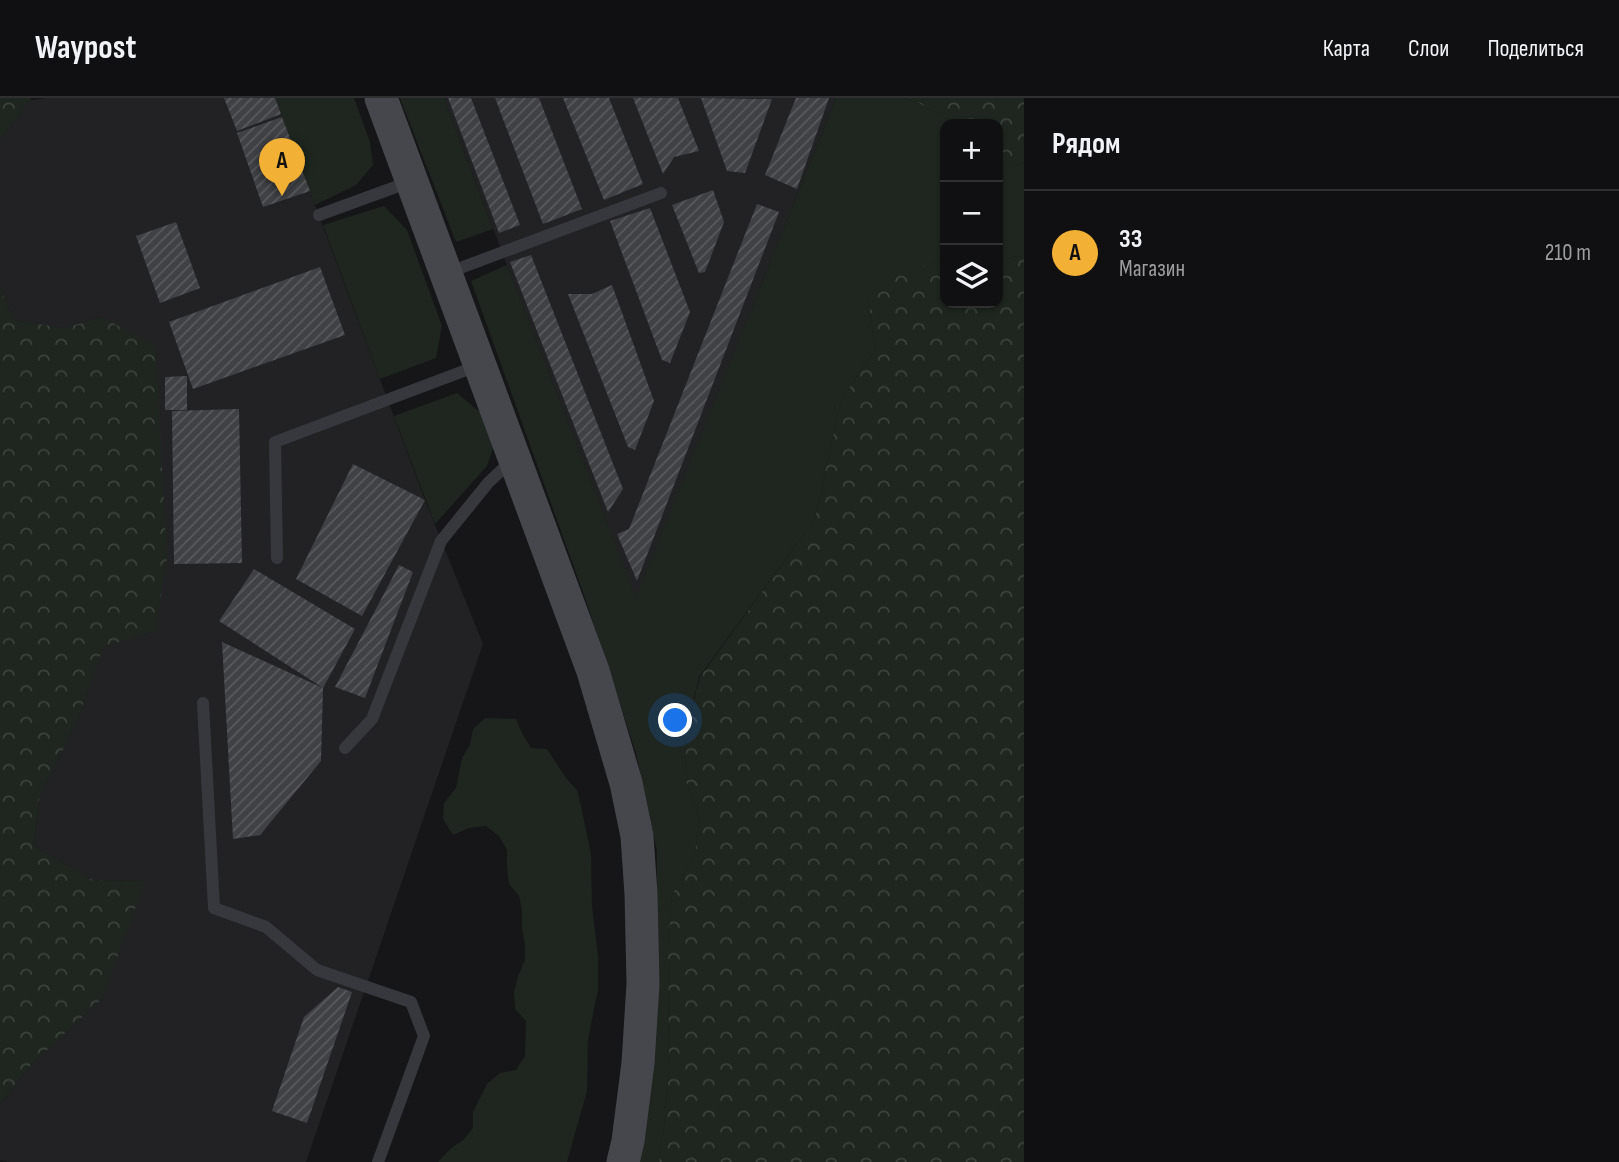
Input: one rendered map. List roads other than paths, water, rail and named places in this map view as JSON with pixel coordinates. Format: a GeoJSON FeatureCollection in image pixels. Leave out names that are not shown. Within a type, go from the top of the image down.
{"type":"FeatureCollection","features":[{"type":"Feature","properties":{"kind":"street"},"geometry":{"type":"LineString","coordinates":[[381,98],[593,671],[626,783],[637,836],[643,984],[638,1063],[623,1162]]}},
{"type":"Feature","properties":{"kind":"lane"},"geometry":{"type":"LineString","coordinates":[[319,215],[412,181]]}},
{"type":"Feature","properties":{"kind":"lane"},"geometry":{"type":"LineString","coordinates":[[446,273],[662,193]]}},
{"type":"Feature","properties":{"kind":"lane"},"geometry":{"type":"LineString","coordinates":[[277,558],[275,442],[481,364]]}},
{"type":"Feature","properties":{"kind":"lane"},"geometry":{"type":"LineString","coordinates":[[345,748],[372,719],[442,541],[488,483],[515,458]]}},
{"type":"Feature","properties":{"kind":"lane"},"geometry":{"type":"LineString","coordinates":[[203,703],[214,908],[266,928],[317,970],[411,1002],[424,1036],[378,1162]]}},
{"type":"Feature","properties":{"kind":"place","name":"33"},"geometry":{"type":"Point","coordinates":[282,196]}}]}
